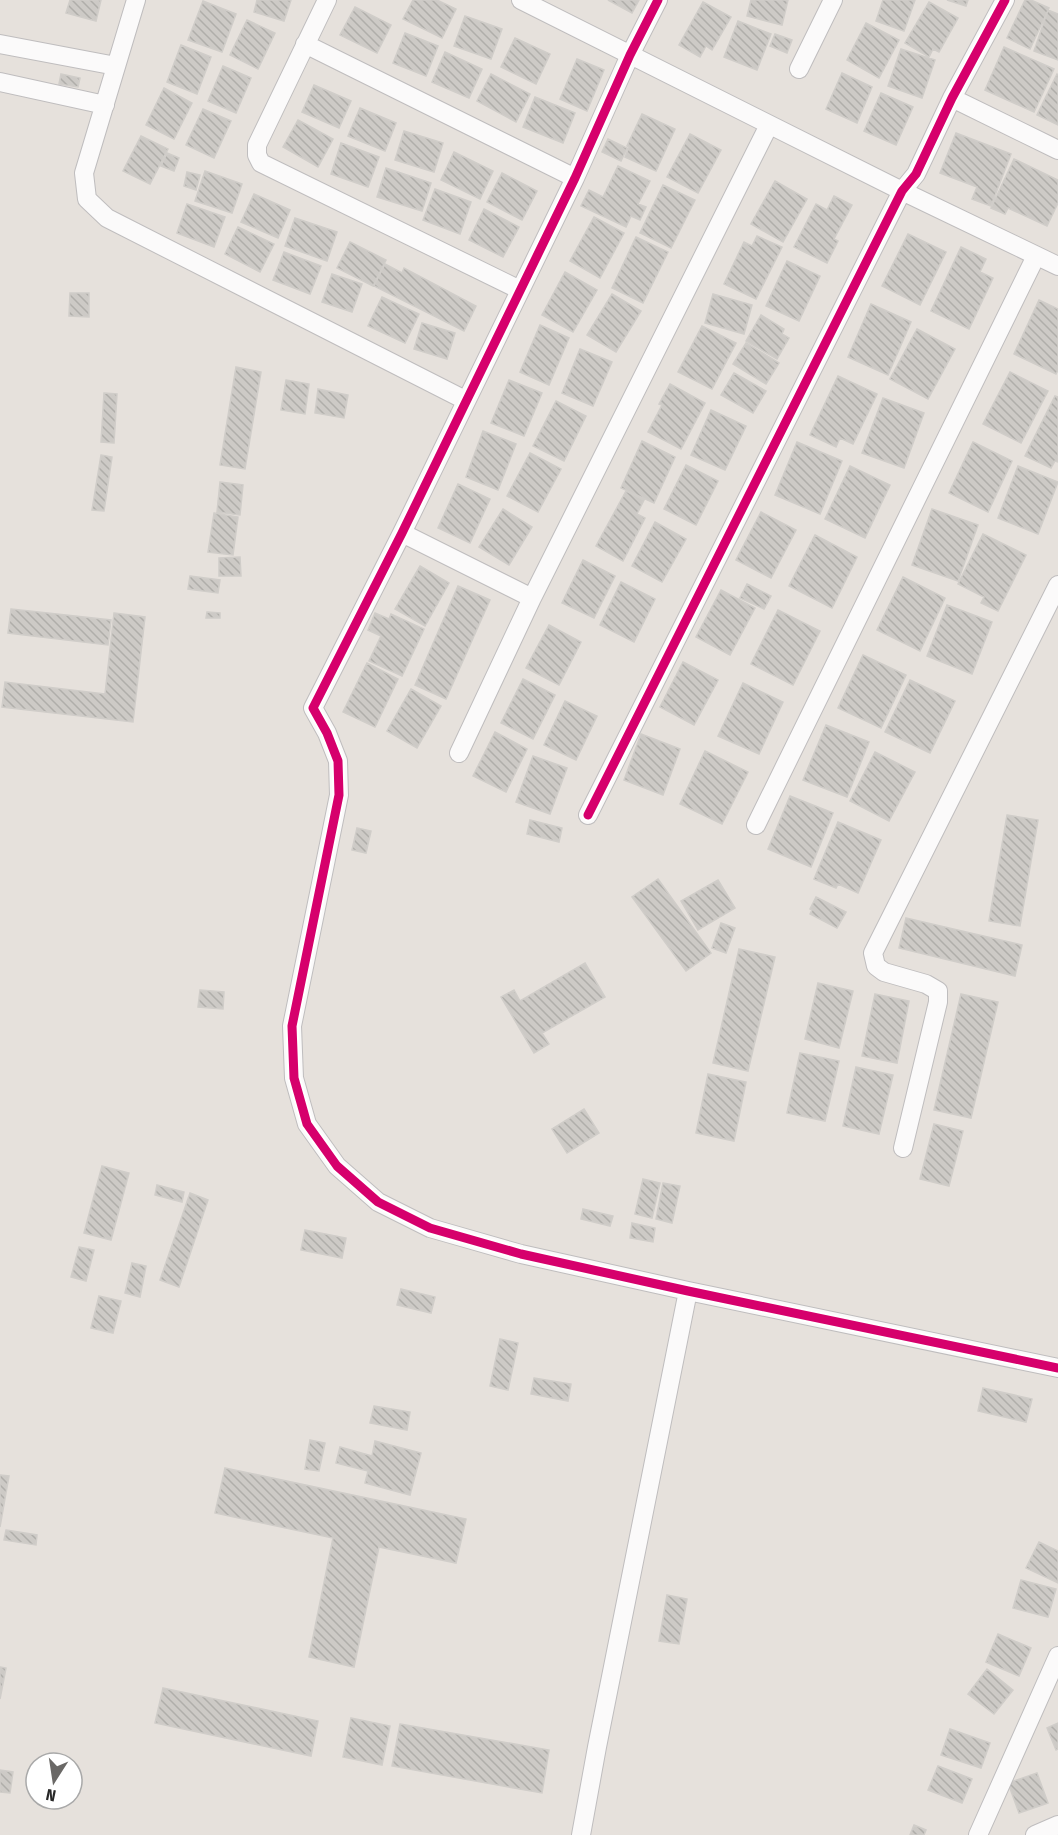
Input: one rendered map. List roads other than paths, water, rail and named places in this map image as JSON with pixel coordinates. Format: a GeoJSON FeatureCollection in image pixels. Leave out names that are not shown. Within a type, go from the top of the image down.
{"type":"FeatureCollection","features":[{"type":"Feature","properties":{"kind":"street"},"geometry":{"type":"LineString","coordinates":[[136,0],[84,173],[87,199],[107,218],[465,400]]}},
{"type":"Feature","properties":{"kind":"street"},"geometry":{"type":"LineString","coordinates":[[327,0],[257,145],[257,155],[261,163],[520,290]]}},
{"type":"Feature","properties":{"kind":"street"},"geometry":{"type":"LineString","coordinates":[[521,0],[902,191],[1058,266]]}},
{"type":"Feature","properties":{"kind":"street"},"geometry":{"type":"LineString","coordinates":[[658,0],[630,55],[575,178],[402,533],[313,708],[327,733],[338,761],[339,795],[292,1026],[294,1078],[307,1124],[338,1166],[378,1202],[430,1228],[521,1254],[1058,1368]]}},
{"type":"Feature","properties":{"kind":"street"},"geometry":{"type":"LineString","coordinates":[[799,69],[833,0]]}},
{"type":"Feature","properties":{"kind":"street"},"geometry":{"type":"LineString","coordinates":[[588,815],[902,191],[916,174],[952,98],[1005,0]]}},
{"type":"Feature","properties":{"kind":"street"},"geometry":{"type":"LineString","coordinates":[[0,44],[116,66]]}},
{"type":"Feature","properties":{"kind":"street"},"geometry":{"type":"LineString","coordinates":[[305,44],[575,178]]}},
{"type":"Feature","properties":{"kind":"street"},"geometry":{"type":"LineString","coordinates":[[0,82],[105,105]]}},
{"type":"Feature","properties":{"kind":"street"},"geometry":{"type":"LineString","coordinates":[[952,98],[1058,150]]}},
{"type":"Feature","properties":{"kind":"street"},"geometry":{"type":"LineString","coordinates":[[459,753],[531,598],[769,124]]}},
{"type":"Feature","properties":{"kind":"street"},"geometry":{"type":"LineString","coordinates":[[756,825],[1036,256]]}},
{"type":"Feature","properties":{"kind":"street"},"geometry":{"type":"LineString","coordinates":[[402,533],[531,598]]}},
{"type":"Feature","properties":{"kind":"street"},"geometry":{"type":"LineString","coordinates":[[903,1148],[938,1002],[938,992],[926,984],[884,972],[876,966],[873,953],[1058,585]]}},
{"type":"Feature","properties":{"kind":"street"},"geometry":{"type":"LineString","coordinates":[[581,1835],[688,1291]]}},
{"type":"Feature","properties":{"kind":"street"},"geometry":{"type":"LineString","coordinates":[[978,1835],[1050,1687],[1058,1656]]}},
{"type":"Feature","properties":{"kind":"street"},"geometry":{"type":"LineString","coordinates":[[1035,1835],[1058,1826]]}}]}
